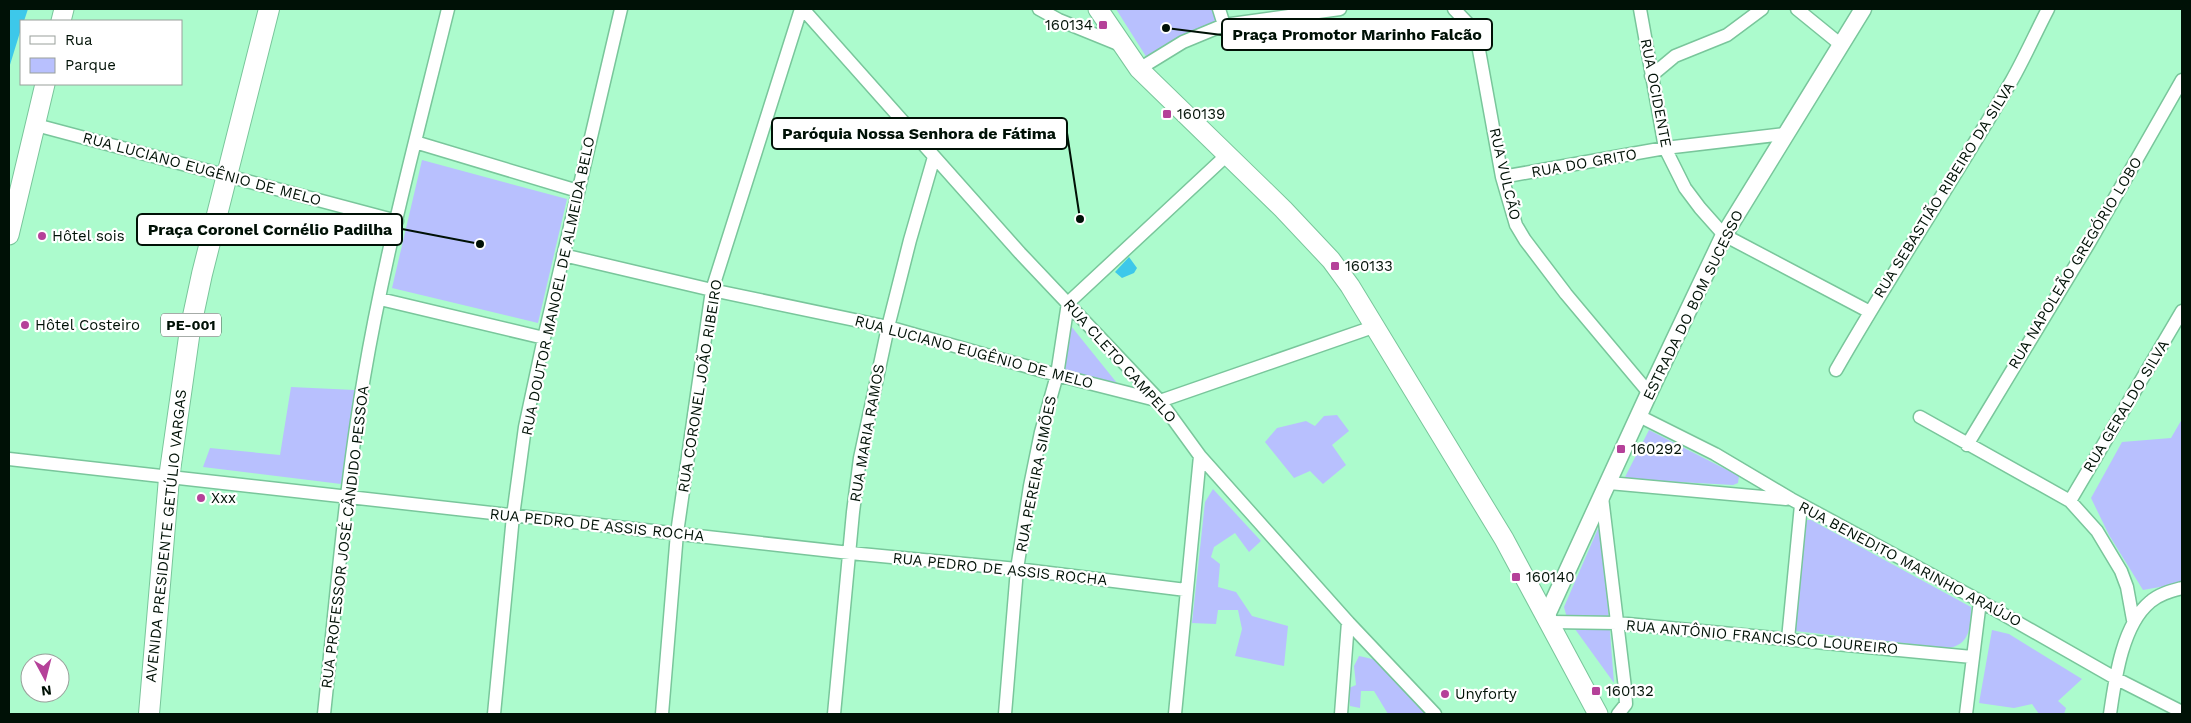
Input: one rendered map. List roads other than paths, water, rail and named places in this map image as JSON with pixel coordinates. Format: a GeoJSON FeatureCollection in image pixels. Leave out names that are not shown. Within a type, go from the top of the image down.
{"type":"FeatureCollection","features":[{"type":"Feature","properties":{"kind":"main road","name":"AVENIDA PRESIDENTE GETÚLIO VARGAS"},"geometry":{"type":"LineString","coordinates":[[149,714],[169,478],[190,330],[202,274],[269,9]]}},
{"type":"Feature","properties":{"kind":"main road"},"geometry":{"type":"LineString","coordinates":[[1098,9],[1139,69],[1228,154],[1330,260],[1376,326],[1504,539],[1549,619],[1598,714]]}},
{"type":"Feature","properties":{"kind":"main road"},"geometry":{"type":"LineString","coordinates":[[9,235],[44,85]]}},
{"type":"Feature","properties":{"kind":"street","name":"RUA PROFESSOR JOSÉ CÂNDIDO PESSOA"},"geometry":{"type":"LineString","coordinates":[[324,714],[346,497],[364,376],[415,142],[448,9]]}},
{"type":"Feature","properties":{"kind":"street","name":"RUA DOUTOR MANOEL DE ALMEIDA BELO"},"geometry":{"type":"LineString","coordinates":[[494,714],[513,516],[525,427],[621,9]]}},
{"type":"Feature","properties":{"kind":"street","name":"RUA CLETO CAMPELO"},"geometry":{"type":"LineString","coordinates":[[802,9],[934,158],[1160,401],[1200,456],[1348,622],[1435,714]]}},
{"type":"Feature","properties":{"kind":"street","name":"RUA CORONEL JOÃO RIBEIRO"},"geometry":{"type":"LineString","coordinates":[[662,714],[677,533],[712,290],[802,9]]}},
{"type":"Feature","properties":{"kind":"street"},"geometry":{"type":"LineString","coordinates":[[1039,9],[1123,46]]}},
{"type":"Feature","properties":{"kind":"street"},"geometry":{"type":"LineString","coordinates":[[1219,9],[1224,25]]}},
{"type":"Feature","properties":{"kind":"street"},"geometry":{"type":"LineString","coordinates":[[1139,69],[1183,42],[1224,25],[1340,9]]}},
{"type":"Feature","properties":{"kind":"street","name":"RUA VULCÃO"},"geometry":{"type":"LineString","coordinates":[[1454,9],[1474,30],[1480,48],[1502,177],[1516,225],[1524,240],[1566,294],[1649,393]]}},
{"type":"Feature","properties":{"kind":"street","name":"RUA OCIDENTE"},"geometry":{"type":"LineString","coordinates":[[1640,9],[1665,148],[1685,188],[1709,220],[1724,235],[1870,312]]}},
{"type":"Feature","properties":{"kind":"street"},"geometry":{"type":"LineString","coordinates":[[1651,76],[1675,56],[1716,41],[1762,9]]}},
{"type":"Feature","properties":{"kind":"street"},"geometry":{"type":"LineString","coordinates":[[1797,9],[1840,44]]}},
{"type":"Feature","properties":{"kind":"street","name":"ESTRADA DO BOM SUCESSO"},"geometry":{"type":"LineString","coordinates":[[1549,619],[1649,393],[1724,235],[1863,9]]}},
{"type":"Feature","properties":{"kind":"street","name":"RUA SEBASTIÃO RIBEIRO DA SILVA"},"geometry":{"type":"LineString","coordinates":[[1836,370],[1870,312],[1916,241],[2013,78],[2043,11]]}},
{"type":"Feature","properties":{"kind":"street","name":"RUA NAPOLEÃO GREGÓRIO LOBO"},"geometry":{"type":"LineString","coordinates":[[1967,445],[2089,243],[2182,80]]}},
{"type":"Feature","properties":{"kind":"street","name":"RUA LUCIANO EUGÊNIO DE MELO"},"geometry":{"type":"LineString","coordinates":[[36,125],[397,221]]}},
{"type":"Feature","properties":{"kind":"street","name":"RUA DO GRITO"},"geometry":{"type":"LineString","coordinates":[[1502,177],[1665,148],[1785,134]]}},
{"type":"Feature","properties":{"kind":"street"},"geometry":{"type":"LineString","coordinates":[[415,142],[578,191]]}},
{"type":"Feature","properties":{"kind":"street"},"geometry":{"type":"LineString","coordinates":[[1068,303],[1228,154]]}},
{"type":"Feature","properties":{"kind":"street","name":"RUA MARIA RAMOS"},"geometry":{"type":"LineString","coordinates":[[834,714],[853,512],[860,458],[888,327],[910,240],[934,158]]}},
{"type":"Feature","properties":{"kind":"street","name":"RUA LUCIANO EUGÊNIO DE MELO"},"geometry":{"type":"LineString","coordinates":[[563,255],[712,290],[888,327],[1057,375],[1160,401]]}},
{"type":"Feature","properties":{"kind":"street"},"geometry":{"type":"LineString","coordinates":[[380,299],[544,338]]}},
{"type":"Feature","properties":{"kind":"street","name":"RUA PEREIRA SIMÕES"},"geometry":{"type":"LineString","coordinates":[[1005,714],[1017,569],[1037,450],[1057,375],[1068,303]]}},
{"type":"Feature","properties":{"kind":"street","name":"RUA GERALDO SILVA"},"geometry":{"type":"LineString","coordinates":[[2070,501],[2182,311]]}},
{"type":"Feature","properties":{"kind":"street"},"geometry":{"type":"LineString","coordinates":[[1160,401],[1376,326]]}},
{"type":"Feature","properties":{"kind":"street","name":"RUA BENEDITO MARINHO ARAÚJO"},"geometry":{"type":"LineString","coordinates":[[1639,416],[1715,454],[1796,502],[1980,600],[2115,678],[2182,712]]}},
{"type":"Feature","properties":{"kind":"street"},"geometry":{"type":"LineString","coordinates":[[1920,417],[2070,501],[2097,531],[2121,571],[2127,587],[2133,620]]}},
{"type":"Feature","properties":{"kind":"street"},"geometry":{"type":"LineString","coordinates":[[1176,714],[1186,590],[1200,456]]}},
{"type":"Feature","properties":{"kind":"street","name":"RUA PEDRO DE ASSIS ROCHA"},"geometry":{"type":"LineString","coordinates":[[9,459],[850,553],[1017,569],[1186,590]]}},
{"type":"Feature","properties":{"kind":"street"},"geometry":{"type":"LineString","coordinates":[[1618,714],[1626,704],[1606,490],[1796,502],[1788,639]]}},
{"type":"Feature","properties":{"kind":"street"},"geometry":{"type":"LineString","coordinates":[[2110,714],[2115,678],[2133,620],[2150,602],[2162,594],[2182,588]]}},
{"type":"Feature","properties":{"kind":"street"},"geometry":{"type":"LineString","coordinates":[[1966,714],[1980,600]]}},
{"type":"Feature","properties":{"kind":"street","name":"RUA ANTÔNIO FRANCISCO LOUREIRO"},"geometry":{"type":"LineString","coordinates":[[1549,619],[1617,623],[1972,657]]}},
{"type":"Feature","properties":{"kind":"street"},"geometry":{"type":"LineString","coordinates":[[1342,714],[1348,622]]}},
{"type":"Feature","properties":{"kind":"place","name":"160134"},"geometry":{"type":"Point","coordinates":[1103,25]}},
{"type":"Feature","properties":{"kind":"place","name":"Praça Promotor Marinho Falcão"},"geometry":{"type":"Point","coordinates":[1166,28]}},
{"type":"Feature","properties":{"kind":"place","name":"160139"},"geometry":{"type":"Point","coordinates":[1167,114]}},
{"type":"Feature","properties":{"kind":"place","name":"Paróquia Nossa Senhora de Fátima"},"geometry":{"type":"Point","coordinates":[1080,219]}},
{"type":"Feature","properties":{"kind":"place","name":"Hôtel sois"},"geometry":{"type":"Point","coordinates":[42,236]}},
{"type":"Feature","properties":{"kind":"place","name":"Praça Coronel Cornélio Padilha"},"geometry":{"type":"Point","coordinates":[480,244]}},
{"type":"Feature","properties":{"kind":"place","name":"160133"},"geometry":{"type":"Point","coordinates":[1335,266]}},
{"type":"Feature","properties":{"kind":"place","name":"Hôtel Costeiro"},"geometry":{"type":"Point","coordinates":[25,325]}},
{"type":"Feature","properties":{"kind":"place","name":"160292"},"geometry":{"type":"Point","coordinates":[1621,449]}},
{"type":"Feature","properties":{"kind":"place","name":"Xxx"},"geometry":{"type":"Point","coordinates":[201,498]}},
{"type":"Feature","properties":{"kind":"place","name":"160140"},"geometry":{"type":"Point","coordinates":[1516,577]}},
{"type":"Feature","properties":{"kind":"place","name":"160132"},"geometry":{"type":"Point","coordinates":[1596,691]}},
{"type":"Feature","properties":{"kind":"place","name":"Unyforty"},"geometry":{"type":"Point","coordinates":[1445,694]}}]}
